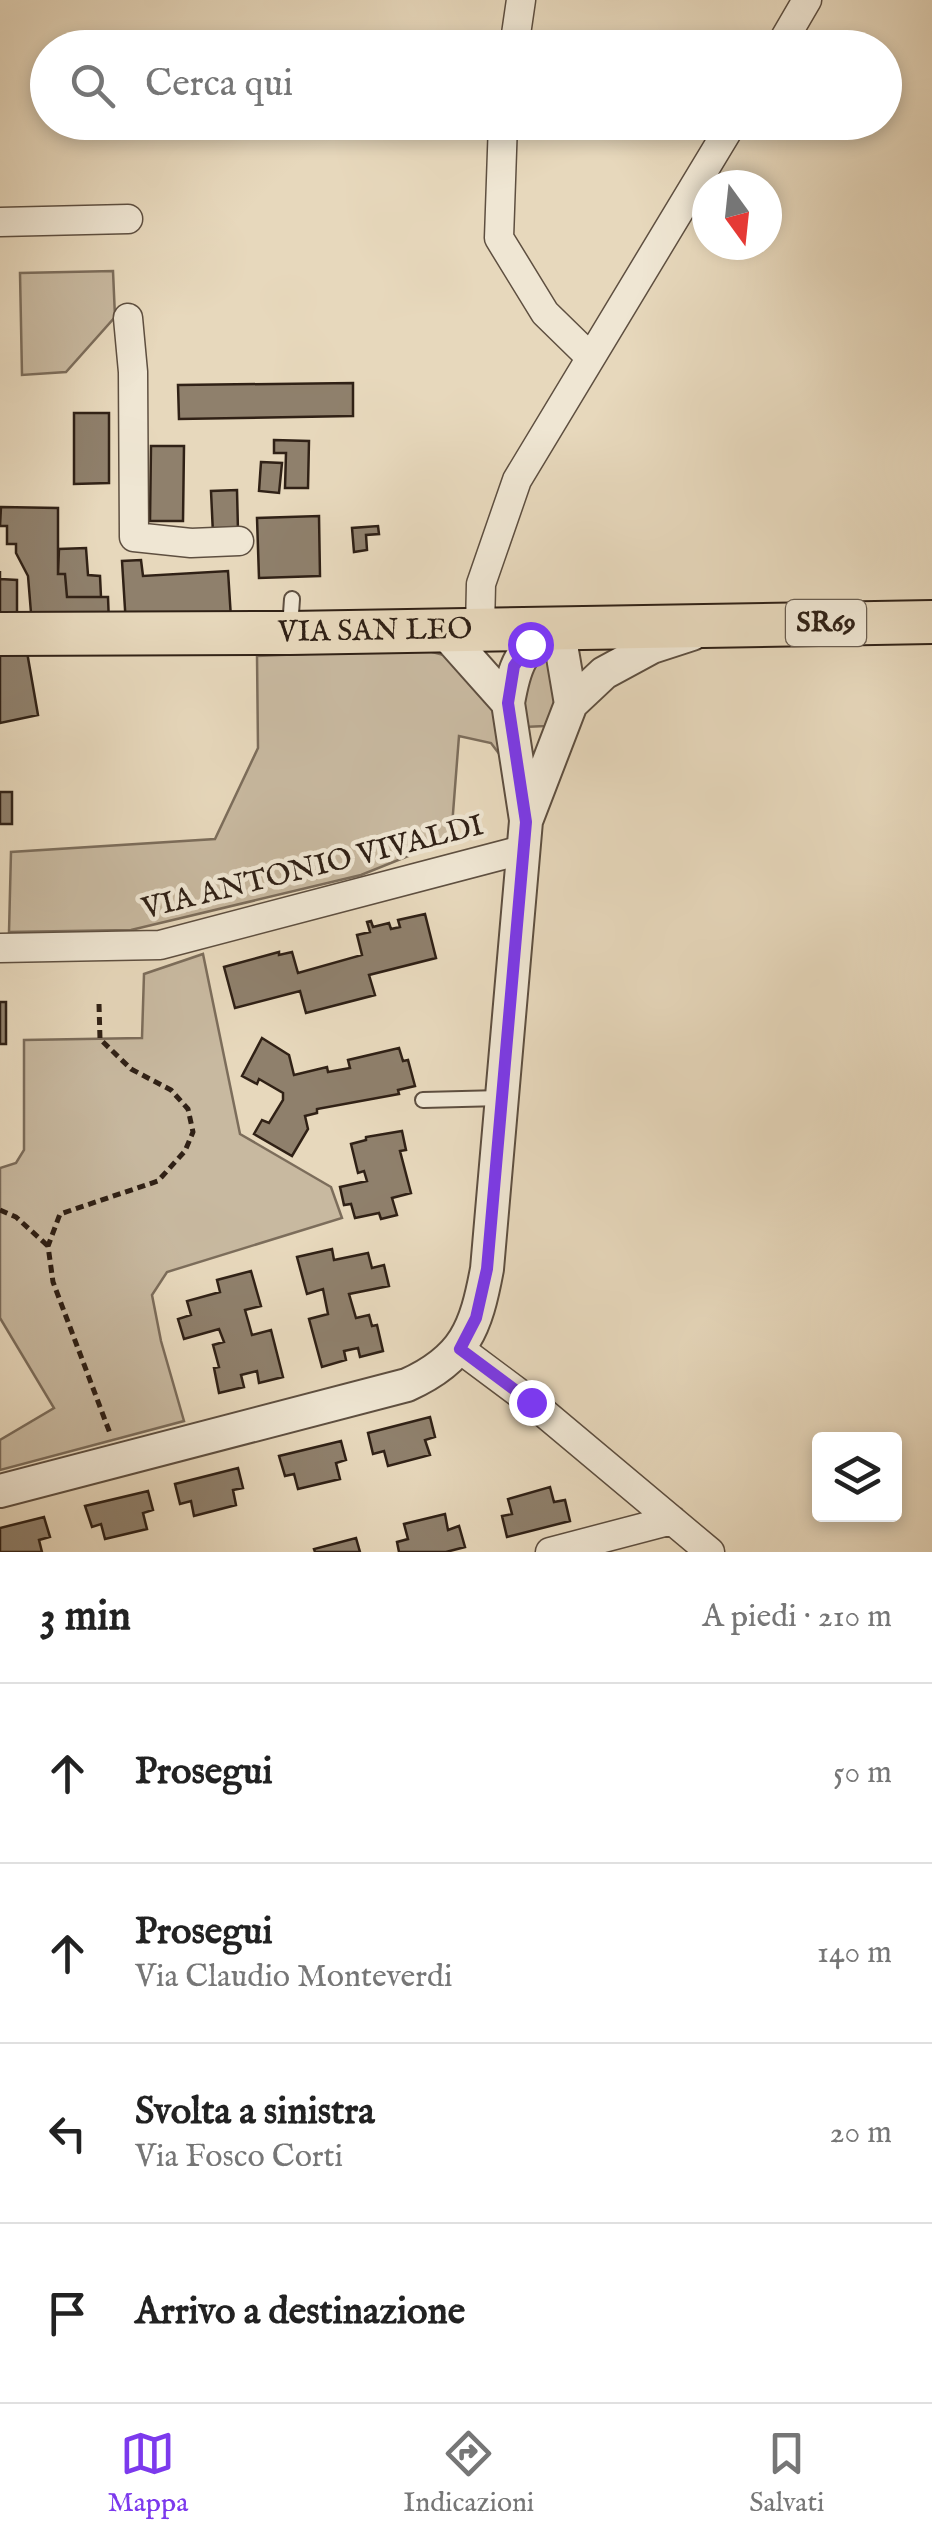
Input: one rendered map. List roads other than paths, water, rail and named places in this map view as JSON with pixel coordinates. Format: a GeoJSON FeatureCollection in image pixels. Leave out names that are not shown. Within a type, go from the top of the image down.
{"type":"FeatureCollection","features":[{"type":"Feature","properties":{"kind":"main road","name":"VIA SAN LEO"},"geometry":{"type":"LineString","coordinates":[[0,634],[291,616],[462,629],[932,622]]}},
{"type":"Feature","properties":{"kind":"street"},"geometry":{"type":"LineString","coordinates":[[517,30],[521,0]]}},
{"type":"Feature","properties":{"kind":"street"},"geometry":{"type":"LineString","coordinates":[[789,30],[808,0]]}},
{"type":"Feature","properties":{"kind":"street"},"geometry":{"type":"LineString","coordinates":[[502,140],[498,238],[545,313],[590,358]]}},
{"type":"Feature","properties":{"kind":"street"},"geometry":{"type":"LineString","coordinates":[[508,703],[462,629],[517,480],[722,140]]}},
{"type":"Feature","properties":{"kind":"street"},"geometry":{"type":"LineString","coordinates":[[0,222],[128,220]]}},
{"type":"Feature","properties":{"kind":"street"},"geometry":{"type":"LineString","coordinates":[[128,318],[133,372],[134,537],[191,543],[239,540]]}},
{"type":"Feature","properties":{"kind":"street"},"geometry":{"type":"LineString","coordinates":[[524,836],[572,704],[604,673],[652,647],[720,625]]}},
{"type":"Feature","properties":{"kind":"street"},"geometry":{"type":"LineString","coordinates":[[0,1491],[407,1385],[426,1376],[460,1349],[476,1318],[487,1269],[524,836],[508,703],[514,666],[530,644],[552,627],[561,645],[572,704]]}},
{"type":"Feature","properties":{"kind":"street","name":"VIA ANTONIO VIVALDI"},"geometry":{"type":"LineString","coordinates":[[0,948],[160,945],[524,836]]}},
{"type":"Feature","properties":{"kind":"street"},"geometry":{"type":"LineString","coordinates":[[460,1349],[531,1402],[710,1552]]}},
{"type":"Feature","properties":{"kind":"street"},"geometry":{"type":"LineString","coordinates":[[550,1552],[672,1520]]}},
{"type":"Feature","properties":{"kind":"lane"},"geometry":{"type":"LineString","coordinates":[[423,1100],[501,1098]]}}]}
